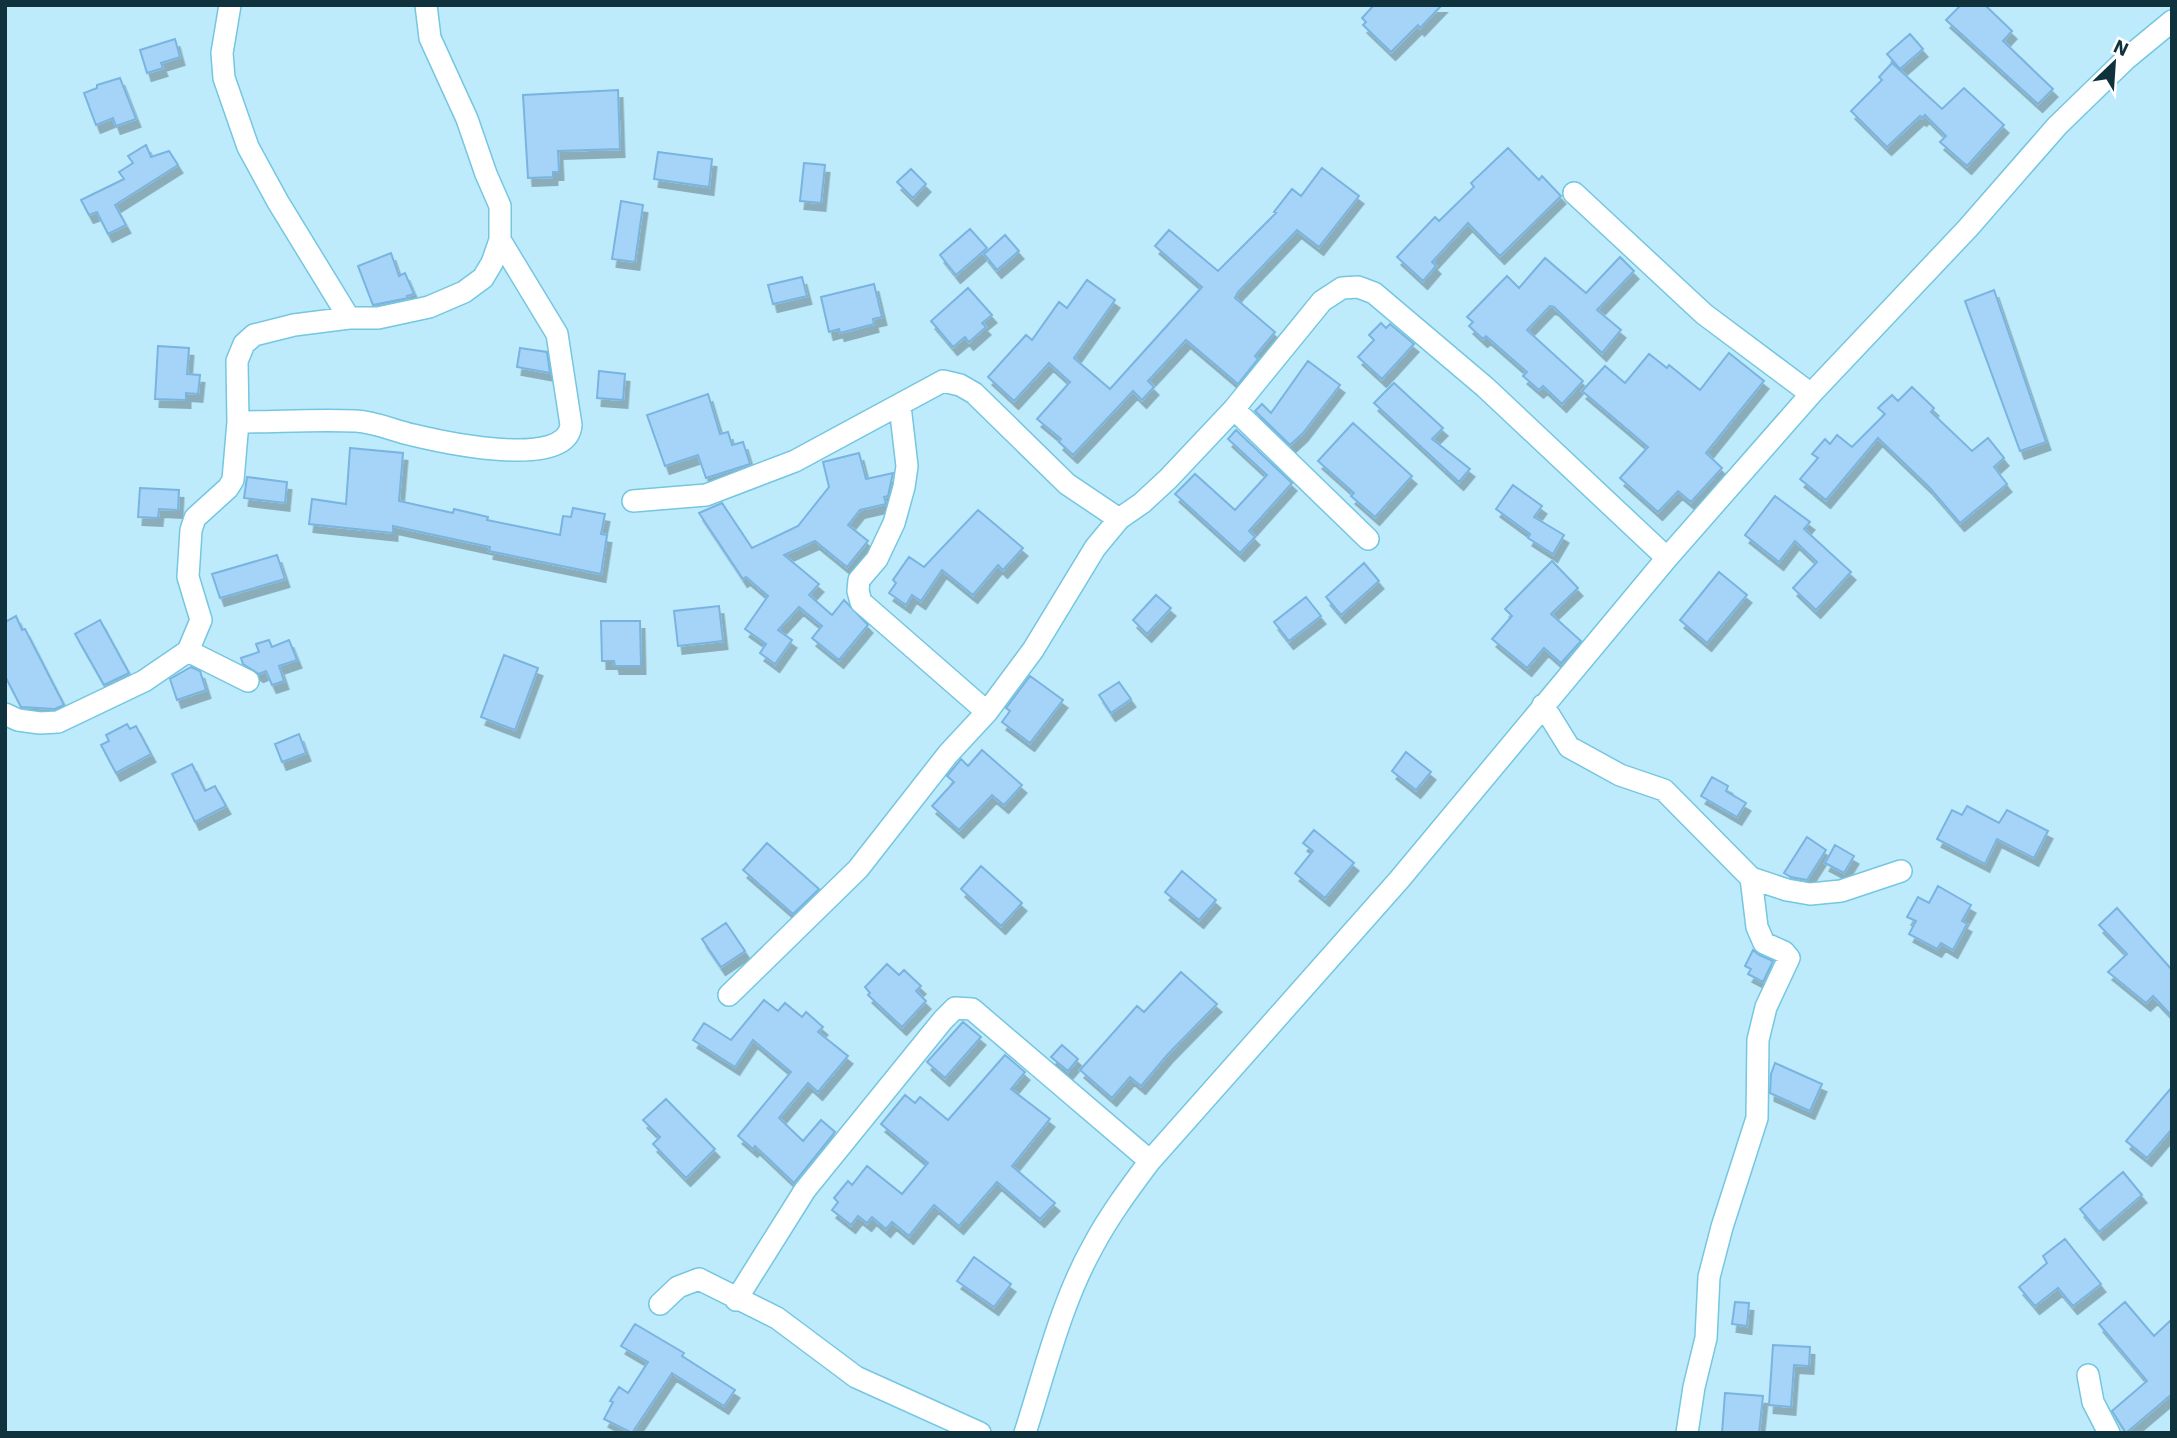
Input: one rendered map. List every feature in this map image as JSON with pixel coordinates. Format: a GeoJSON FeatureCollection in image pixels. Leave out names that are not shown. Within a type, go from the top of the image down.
{"type":"FeatureCollection","features":[{"type":"Feature","properties":{"kind":"street"},"geometry":{"type":"LineString","coordinates":[[230,5],[222,53],[224,78],[248,147],[278,202],[349,318]]}},
{"type":"Feature","properties":{"kind":"street"},"geometry":{"type":"LineString","coordinates":[[5,714],[18,720],[58,722],[144,681],[188,651],[201,620],[188,577],[191,530],[195,518],[228,488],[233,480],[238,422],[237,361],[244,345],[254,335],[294,325],[349,318],[378,318],[429,307],[464,292],[482,278],[492,263],[500,240],[500,206],[467,119],[430,38],[426,5]]}},
{"type":"Feature","properties":{"kind":"street"},"geometry":{"type":"LineString","coordinates":[[1026,1433],[1068,1304],[1091,1248],[1119,1202],[1150,1161],[1399,880],[1667,558],[1811,394],[1968,228],[2057,126],[2126,59],[2172,21]]}},
{"type":"Feature","properties":{"kind":"street"},"geometry":{"type":"LineString","coordinates":[[1574,193],[1704,314],[1811,394]]}},
{"type":"Feature","properties":{"kind":"street"},"geometry":{"type":"LineString","coordinates":[[238,422],[358,421],[458,444],[528,450],[562,443],[570,434],[570,425],[556,334],[500,240]]}},
{"type":"Feature","properties":{"kind":"street"},"geometry":{"type":"LineString","coordinates":[[729,995],[858,869],[1033,650],[1095,548],[1119,519],[1142,503],[1168,479],[1234,409],[1322,302],[1342,288],[1358,287],[1374,293],[1485,387],[1667,558]]}},
{"type":"Feature","properties":{"kind":"street"},"geometry":{"type":"LineString","coordinates":[[633,501],[706,495],[795,461],[943,381],[960,385],[974,393],[1067,484],[1119,519]]}},
{"type":"Feature","properties":{"kind":"street"},"geometry":{"type":"LineString","coordinates":[[900,406],[907,466],[904,487],[894,523],[877,559],[859,580],[858,592],[861,602],[986,712]]}},
{"type":"Feature","properties":{"kind":"street"},"geometry":{"type":"LineString","coordinates":[[1234,409],[1368,538]]}},
{"type":"Feature","properties":{"kind":"street"},"geometry":{"type":"LineString","coordinates":[[188,651],[248,681]]}},
{"type":"Feature","properties":{"kind":"street"},"geometry":{"type":"LineString","coordinates":[[1543,705],[1569,747],[1620,775],[1664,790],[1751,878],[1787,890],[1810,894],[1842,891],[1901,871]]}},
{"type":"Feature","properties":{"kind":"street"},"geometry":{"type":"LineString","coordinates":[[1687,1433],[1694,1387],[1706,1338],[1709,1277],[1757,1118],[1758,1040],[1766,1007],[1789,958],[1784,952],[1764,943],[1757,927],[1751,878]]}},
{"type":"Feature","properties":{"kind":"street"},"geometry":{"type":"LineString","coordinates":[[736,1300],[805,1190],[955,1008],[972,1009],[1150,1161]]}},
{"type":"Feature","properties":{"kind":"street"},"geometry":{"type":"LineString","coordinates":[[660,1304],[678,1286],[699,1279],[736,1300],[777,1318],[856,1377],[979,1433]]}},
{"type":"Feature","properties":{"kind":"street"},"geometry":{"type":"LineString","coordinates":[[2088,1375],[2093,1402],[2109,1433]]}},
{"type":"Feature","properties":{"kind":"building"},"geometry":{"type":"Polygon","coordinates":[[[1374,5],[1442,5],[1391,52],[1363,25],[1366,22],[1362,18],[1374,5]]]}},
{"type":"Feature","properties":{"kind":"building"},"geometry":{"type":"Polygon","coordinates":[[[1961,5],[1985,5],[2012,31],[2003,41],[2053,89],[2038,104],[1946,20],[1961,5]]]}},
{"type":"Feature","properties":{"kind":"building"},"geometry":{"type":"Polygon","coordinates":[[[1910,34],[1923,49],[1900,69],[1887,54],[1910,34]]]}},
{"type":"Feature","properties":{"kind":"building"},"geometry":{"type":"Polygon","coordinates":[[[175,39],[180,57],[161,63],[163,68],[147,73],[140,50],[175,39]]]}},
{"type":"Feature","properties":{"kind":"building"},"geometry":{"type":"Polygon","coordinates":[[[1892,63],[1942,109],[1964,88],[2004,125],[1967,166],[1940,142],[1946,136],[1925,115],[1922,118],[1920,116],[1887,147],[1851,111],[1882,80],[1879,77],[1892,63]]]}},
{"type":"Feature","properties":{"kind":"building"},"geometry":{"type":"Polygon","coordinates":[[[120,78],[136,119],[116,126],[113,118],[96,125],[84,93],[97,88],[97,85],[120,78]]]}},
{"type":"Feature","properties":{"kind":"building"},"geometry":{"type":"Polygon","coordinates":[[[618,90],[620,149],[558,151],[559,172],[553,172],[553,177],[528,178],[523,95],[618,90]]]}},
{"type":"Feature","properties":{"kind":"building"},"geometry":{"type":"Polygon","coordinates":[[[146,145],[151,157],[169,151],[178,165],[115,205],[126,225],[108,234],[97,212],[89,215],[81,200],[124,179],[119,172],[133,163],[128,156],[146,145]]]}},
{"type":"Feature","properties":{"kind":"building"},"geometry":{"type":"Polygon","coordinates":[[[1508,148],[1539,180],[1542,176],[1561,196],[1500,256],[1468,223],[1432,262],[1436,266],[1423,281],[1397,257],[1435,217],[1439,221],[1474,187],[1471,183],[1508,148]]]}},
{"type":"Feature","properties":{"kind":"building"},"geometry":{"type":"Polygon","coordinates":[[[658,152],[712,159],[709,187],[654,179],[658,152]]]}},
{"type":"Feature","properties":{"kind":"building"},"geometry":{"type":"Polygon","coordinates":[[[804,163],[825,165],[821,203],[800,201],[804,163]]]}},
{"type":"Feature","properties":{"kind":"building"},"geometry":{"type":"Polygon","coordinates":[[[1322,168],[1359,196],[1319,247],[1297,230],[1238,292],[1235,298],[1275,332],[1255,356],[1258,359],[1238,384],[1186,340],[1148,381],[1154,387],[1142,400],[1133,391],[1073,455],[1059,442],[1061,439],[1037,419],[1070,382],[1049,363],[1014,401],[988,377],[1026,335],[1032,340],[1059,302],[1067,308],[1087,280],[1115,300],[1074,358],[1110,389],[1202,287],[1155,246],[1169,230],[1218,271],[1276,213],[1274,212],[1292,189],[1301,196],[1322,168]]]}},
{"type":"Feature","properties":{"kind":"building"},"geometry":{"type":"Polygon","coordinates":[[[911,169],[926,184],[913,198],[897,182],[911,169]]]}},
{"type":"Feature","properties":{"kind":"building"},"geometry":{"type":"Polygon","coordinates":[[[621,201],[643,205],[635,262],[612,259],[621,201]]]}},
{"type":"Feature","properties":{"kind":"building"},"geometry":{"type":"Polygon","coordinates":[[[970,229],[987,248],[956,275],[940,255],[970,229]]]}},
{"type":"Feature","properties":{"kind":"building"},"geometry":{"type":"Polygon","coordinates":[[[1005,235],[1019,251],[997,270],[984,254],[1005,235]]]}},
{"type":"Feature","properties":{"kind":"building"},"geometry":{"type":"Polygon","coordinates":[[[391,253],[399,276],[405,273],[414,294],[407,296],[408,298],[373,305],[358,266],[391,253]]]}},
{"type":"Feature","properties":{"kind":"building"},"geometry":{"type":"Polygon","coordinates":[[[1620,257],[1634,271],[1597,310],[1621,330],[1602,353],[1554,307],[1550,306],[1527,330],[1583,381],[1562,404],[1543,386],[1539,390],[1523,376],[1527,372],[1486,336],[1483,339],[1469,326],[1473,322],[1467,317],[1507,276],[1519,288],[1545,258],[1586,293],[1620,257]]]}},
{"type":"Feature","properties":{"kind":"building"},"geometry":{"type":"Polygon","coordinates":[[[802,277],[807,296],[773,304],[768,285],[802,277]]]}},
{"type":"Feature","properties":{"kind":"building"},"geometry":{"type":"Polygon","coordinates":[[[874,284],[882,317],[873,319],[874,324],[840,333],[839,329],[829,332],[821,297],[874,284]]]}},
{"type":"Feature","properties":{"kind":"building"},"geometry":{"type":"Polygon","coordinates":[[[968,288],[992,315],[982,323],[986,327],[969,342],[965,337],[953,347],[931,321],[968,288]]]}},
{"type":"Feature","properties":{"kind":"building"},"geometry":{"type":"Polygon","coordinates":[[[1994,290],[2046,442],[2020,451],[1965,301],[1994,290]]]}},
{"type":"Feature","properties":{"kind":"building"},"geometry":{"type":"Polygon","coordinates":[[[1381,323],[1386,328],[1390,324],[1414,344],[1382,379],[1358,357],[1374,340],[1369,335],[1381,323]]]}},
{"type":"Feature","properties":{"kind":"building"},"geometry":{"type":"Polygon","coordinates":[[[158,346],[189,348],[187,374],[200,375],[198,394],[186,393],[186,400],[155,399],[158,346]]]}},
{"type":"Feature","properties":{"kind":"building"},"geometry":{"type":"Polygon","coordinates":[[[520,348],[547,352],[550,373],[517,367],[520,348]]]}},
{"type":"Feature","properties":{"kind":"building"},"geometry":{"type":"Polygon","coordinates":[[[1729,353],[1764,381],[1706,453],[1722,468],[1691,502],[1678,491],[1658,512],[1620,478],[1648,447],[1582,391],[1605,366],[1625,383],[1649,354],[1667,368],[1669,365],[1700,390],[1729,353]]]}},
{"type":"Feature","properties":{"kind":"building"},"geometry":{"type":"Polygon","coordinates":[[[1308,361],[1340,385],[1303,433],[1290,445],[1255,411],[1262,404],[1271,413],[1308,361]]]}},
{"type":"Feature","properties":{"kind":"building"},"geometry":{"type":"Polygon","coordinates":[[[599,371],[625,374],[623,400],[597,398],[599,371]]]}},
{"type":"Feature","properties":{"kind":"building"},"geometry":{"type":"Polygon","coordinates":[[[1394,383],[1443,428],[1432,439],[1470,469],[1459,482],[1374,403],[1394,383]]]}},
{"type":"Feature","properties":{"kind":"building"},"geometry":{"type":"Polygon","coordinates":[[[1912,387],[1934,408],[1931,412],[1972,451],[1988,438],[2004,458],[1994,467],[2007,484],[1960,523],[1929,487],[1878,438],[1826,500],[1800,479],[1818,458],[1812,454],[1825,439],[1830,444],[1837,435],[1852,447],[1885,414],[1878,408],[1892,395],[1898,401],[1912,387]]]}},
{"type":"Feature","properties":{"kind":"building"},"geometry":{"type":"Polygon","coordinates":[[[708,394],[720,434],[728,432],[732,445],[743,442],[750,464],[706,478],[698,455],[665,466],[647,415],[708,394]]]}},
{"type":"Feature","properties":{"kind":"building"},"geometry":{"type":"Polygon","coordinates":[[[1353,423],[1412,476],[1375,517],[1351,496],[1354,493],[1318,461],[1353,423]]]}},
{"type":"Feature","properties":{"kind":"building"},"geometry":{"type":"Polygon","coordinates":[[[1236,430],[1292,483],[1249,531],[1255,537],[1240,553],[1175,494],[1195,474],[1235,510],[1267,475],[1228,439],[1236,430]]]}},
{"type":"Feature","properties":{"kind":"building"},"geometry":{"type":"Polygon","coordinates":[[[350,448],[403,453],[399,501],[453,513],[454,509],[488,517],[487,520],[560,535],[563,516],[571,517],[573,508],[605,514],[601,534],[607,535],[601,574],[489,551],[490,547],[393,526],[393,533],[309,524],[312,499],[346,504],[350,448]]]}},
{"type":"Feature","properties":{"kind":"building"},"geometry":{"type":"Polygon","coordinates":[[[859,453],[866,479],[893,473],[888,496],[884,497],[886,504],[860,510],[848,525],[868,541],[847,567],[815,541],[784,555],[819,584],[809,595],[832,615],[844,600],[868,625],[839,660],[812,638],[822,626],[799,607],[778,630],[792,640],[775,664],[760,653],[766,644],[745,629],[768,596],[746,577],[743,579],[699,513],[722,503],[752,548],[798,526],[829,487],[823,462],[859,453]]]}},
{"type":"Feature","properties":{"kind":"building"},"geometry":{"type":"Polygon","coordinates":[[[247,477],[287,482],[285,503],[244,498],[247,477]]]}},
{"type":"Feature","properties":{"kind":"building"},"geometry":{"type":"Polygon","coordinates":[[[1513,485],[1542,506],[1534,517],[1564,535],[1553,554],[1528,538],[1530,534],[1496,509],[1513,485]]]}},
{"type":"Feature","properties":{"kind":"building"},"geometry":{"type":"Polygon","coordinates":[[[140,488],[179,490],[178,510],[159,509],[158,518],[138,517],[140,488]]]}},
{"type":"Feature","properties":{"kind":"building"},"geometry":{"type":"Polygon","coordinates":[[[1775,496],[1810,522],[1804,529],[1851,572],[1816,610],[1793,588],[1817,562],[1795,541],[1779,562],[1745,535],[1775,496]]]}},
{"type":"Feature","properties":{"kind":"building"},"geometry":{"type":"Polygon","coordinates":[[[978,510],[1023,548],[1003,570],[998,565],[973,595],[942,570],[921,601],[912,595],[906,605],[889,593],[896,583],[893,580],[909,557],[924,567],[978,510]]]}},
{"type":"Feature","properties":{"kind":"building"},"geometry":{"type":"Polygon","coordinates":[[[277,555],[285,579],[220,598],[212,574],[277,555]]]}},
{"type":"Feature","properties":{"kind":"building"},"geometry":{"type":"Polygon","coordinates":[[[1552,561],[1578,588],[1551,614],[1581,641],[1561,663],[1544,648],[1527,668],[1492,639],[1512,616],[1505,609],[1552,561]]]}},
{"type":"Feature","properties":{"kind":"building"},"geometry":{"type":"Polygon","coordinates":[[[1364,563],[1379,581],[1341,615],[1326,597],[1364,563]]]}},
{"type":"Feature","properties":{"kind":"building"},"geometry":{"type":"Polygon","coordinates":[[[1719,572],[1747,595],[1707,643],[1680,620],[1719,572]]]}},
{"type":"Feature","properties":{"kind":"building"},"geometry":{"type":"Polygon","coordinates":[[[1156,595],[1171,608],[1147,634],[1133,620],[1156,595]]]}},
{"type":"Feature","properties":{"kind":"building"},"geometry":{"type":"Polygon","coordinates":[[[1306,597],[1321,616],[1289,641],[1274,622],[1306,597]]]}},
{"type":"Feature","properties":{"kind":"building"},"geometry":{"type":"Polygon","coordinates":[[[719,606],[723,641],[678,646],[674,611],[719,606]]]}},
{"type":"Feature","properties":{"kind":"building"},"geometry":{"type":"Polygon","coordinates":[[[16,616],[64,705],[55,709],[21,707],[5,676],[5,622],[16,616]]]}},
{"type":"Feature","properties":{"kind":"building"},"geometry":{"type":"Polygon","coordinates":[[[100,620],[129,673],[104,685],[75,634],[100,620]]]}},
{"type":"Feature","properties":{"kind":"building"},"geometry":{"type":"Polygon","coordinates":[[[601,621],[640,621],[641,666],[615,666],[614,661],[602,661],[601,621]]]}},
{"type":"Feature","properties":{"kind":"building"},"geometry":{"type":"Polygon","coordinates":[[[269,640],[272,647],[289,640],[297,660],[279,666],[284,681],[272,685],[266,671],[259,674],[243,664],[241,658],[259,652],[256,644],[269,640]]]}},
{"type":"Feature","properties":{"kind":"building"},"geometry":{"type":"Polygon","coordinates":[[[504,655],[538,668],[515,730],[481,717],[504,655]]]}},
{"type":"Feature","properties":{"kind":"building"},"geometry":{"type":"Polygon","coordinates":[[[191,667],[200,671],[206,690],[177,700],[170,679],[191,667]]]}},
{"type":"Feature","properties":{"kind":"building"},"geometry":{"type":"Polygon","coordinates":[[[1030,676],[1063,700],[1030,743],[1002,722],[1010,711],[1006,708],[1030,676]]]}},
{"type":"Feature","properties":{"kind":"building"},"geometry":{"type":"Polygon","coordinates":[[[1119,682],[1131,699],[1111,713],[1099,695],[1119,682]]]}},
{"type":"Feature","properties":{"kind":"building"},"geometry":{"type":"Polygon","coordinates":[[[127,724],[130,729],[136,726],[151,754],[116,773],[101,745],[109,741],[106,735],[127,724]]]}},
{"type":"Feature","properties":{"kind":"building"},"geometry":{"type":"Polygon","coordinates":[[[299,734],[306,753],[282,762],[275,744],[299,734]]]}},
{"type":"Feature","properties":{"kind":"building"},"geometry":{"type":"Polygon","coordinates":[[[982,750],[1022,785],[1004,805],[992,795],[959,830],[932,806],[954,782],[947,776],[961,759],[968,766],[982,750]]]}},
{"type":"Feature","properties":{"kind":"building"},"geometry":{"type":"Polygon","coordinates":[[[1406,752],[1431,772],[1416,790],[1392,771],[1406,752]]]}},
{"type":"Feature","properties":{"kind":"building"},"geometry":{"type":"Polygon","coordinates":[[[192,764],[205,791],[215,786],[226,806],[195,822],[172,774],[192,764]]]}},
{"type":"Feature","properties":{"kind":"building"},"geometry":{"type":"Polygon","coordinates":[[[1712,777],[1728,786],[1726,791],[1746,803],[1737,817],[1701,796],[1712,777]]]}},
{"type":"Feature","properties":{"kind":"building"},"geometry":{"type":"Polygon","coordinates":[[[1967,806],[1999,823],[2007,810],[2048,831],[2034,858],[1997,839],[1985,864],[1937,839],[1952,810],[1962,815],[1967,806]]]}},
{"type":"Feature","properties":{"kind":"building"},"geometry":{"type":"Polygon","coordinates":[[[1314,830],[1354,863],[1325,898],[1295,873],[1313,851],[1303,843],[1314,830]]]}},
{"type":"Feature","properties":{"kind":"building"},"geometry":{"type":"Polygon","coordinates":[[[1807,837],[1826,850],[1807,880],[1791,877],[1784,873],[1807,837]]]}},
{"type":"Feature","properties":{"kind":"building"},"geometry":{"type":"Polygon","coordinates":[[[767,843],[819,889],[793,914],[743,870],[767,843]]]}},
{"type":"Feature","properties":{"kind":"building"},"geometry":{"type":"Polygon","coordinates":[[[1835,845],[1854,856],[1844,873],[1825,863],[1835,845]]]}},
{"type":"Feature","properties":{"kind":"building"},"geometry":{"type":"Polygon","coordinates":[[[981,866],[1022,903],[1001,926],[961,889],[981,866]]]}},
{"type":"Feature","properties":{"kind":"building"},"geometry":{"type":"Polygon","coordinates":[[[1182,871],[1216,900],[1199,920],[1165,892],[1182,871]]]}},
{"type":"Feature","properties":{"kind":"building"},"geometry":{"type":"Polygon","coordinates":[[[1938,886],[1971,905],[1962,921],[1967,924],[1953,950],[1941,943],[1937,949],[1909,934],[1916,921],[1907,917],[1918,897],[1929,903],[1938,886]]]}},
{"type":"Feature","properties":{"kind":"building"},"geometry":{"type":"Polygon","coordinates":[[[2117,908],[2172,970],[2172,1016],[2153,996],[2146,1003],[2108,972],[2127,954],[2099,925],[2117,908]]]}},
{"type":"Feature","properties":{"kind":"building"},"geometry":{"type":"Polygon","coordinates":[[[726,923],[745,951],[721,967],[702,939],[726,923]]]}},
{"type":"Feature","properties":{"kind":"building"},"geometry":{"type":"Polygon","coordinates":[[[1753,950],[1773,961],[1763,982],[1748,974],[1751,969],[1745,966],[1753,950]]]}},
{"type":"Feature","properties":{"kind":"building"},"geometry":{"type":"Polygon","coordinates":[[[887,964],[899,975],[904,970],[921,986],[916,991],[926,1001],[902,1027],[868,995],[870,993],[865,987],[887,964]]]}},
{"type":"Feature","properties":{"kind":"building"},"geometry":{"type":"Polygon","coordinates":[[[1181,972],[1217,1004],[1141,1086],[1130,1077],[1112,1098],[1080,1070],[1137,1006],[1144,1012],[1181,972]]]}},
{"type":"Feature","properties":{"kind":"building"},"geometry":{"type":"Polygon","coordinates":[[[764,1000],[778,1011],[785,1003],[802,1017],[806,1012],[823,1027],[818,1032],[848,1056],[818,1092],[808,1083],[779,1118],[803,1141],[821,1120],[835,1132],[794,1183],[755,1146],[753,1149],[738,1136],[791,1072],[753,1040],[735,1067],[693,1040],[704,1023],[731,1040],[764,1000]]]}},
{"type":"Feature","properties":{"kind":"building"},"geometry":{"type":"Polygon","coordinates":[[[963,1022],[981,1037],[945,1078],[927,1062],[963,1022]]]}},
{"type":"Feature","properties":{"kind":"building"},"geometry":{"type":"Polygon","coordinates":[[[1062,1045],[1078,1059],[1068,1071],[1051,1057],[1062,1045]]]}},
{"type":"Feature","properties":{"kind":"building"},"geometry":{"type":"Polygon","coordinates":[[[1005,1055],[1025,1072],[1011,1089],[1050,1119],[1012,1166],[1055,1203],[1040,1219],[997,1182],[959,1226],[934,1205],[909,1236],[892,1222],[886,1229],[872,1217],[867,1223],[858,1216],[851,1225],[832,1210],[838,1202],[834,1198],[848,1181],[852,1185],[867,1166],[902,1194],[928,1163],[881,1124],[905,1095],[915,1103],[920,1097],[948,1120],[1005,1055]]]}},
{"type":"Feature","properties":{"kind":"building"},"geometry":{"type":"Polygon","coordinates":[[[1775,1063],[1822,1084],[1810,1111],[1770,1093],[1771,1074],[1775,1063]]]}},
{"type":"Feature","properties":{"kind":"building"},"geometry":{"type":"Polygon","coordinates":[[[2172,1087],[2172,1129],[2147,1158],[2126,1141],[2172,1087]]]}},
{"type":"Feature","properties":{"kind":"building"},"geometry":{"type":"Polygon","coordinates":[[[666,1099],[715,1149],[686,1178],[653,1144],[660,1137],[643,1120],[666,1099]]]}},
{"type":"Feature","properties":{"kind":"building"},"geometry":{"type":"Polygon","coordinates":[[[2123,1172],[2142,1195],[2099,1232],[2080,1209],[2123,1172]]]}},
{"type":"Feature","properties":{"kind":"building"},"geometry":{"type":"Polygon","coordinates":[[[2065,1239],[2101,1284],[2073,1306],[2058,1288],[2035,1306],[2019,1287],[2047,1263],[2043,1256],[2065,1239]]]}},
{"type":"Feature","properties":{"kind":"building"},"geometry":{"type":"Polygon","coordinates":[[[974,1257],[1011,1284],[994,1307],[957,1281],[974,1257]]]}},
{"type":"Feature","properties":{"kind":"building"},"geometry":{"type":"Polygon","coordinates":[[[1735,1302],[1749,1303],[1747,1326],[1732,1324],[1735,1302]]]}},
{"type":"Feature","properties":{"kind":"building"},"geometry":{"type":"Polygon","coordinates":[[[2125,1302],[2154,1336],[2172,1319],[2172,1394],[2126,1433],[2112,1411],[2147,1381],[2099,1324],[2125,1302]]]}},
{"type":"Feature","properties":{"kind":"building"},"geometry":{"type":"Polygon","coordinates":[[[635,1324],[684,1353],[682,1356],[735,1390],[724,1406],[672,1373],[632,1433],[604,1419],[613,1402],[610,1401],[619,1387],[628,1393],[648,1362],[621,1346],[635,1324]]]}},
{"type":"Feature","properties":{"kind":"building"},"geometry":{"type":"Polygon","coordinates":[[[1773,1345],[1810,1347],[1809,1366],[1794,1365],[1791,1407],[1769,1405],[1773,1345]]]}},
{"type":"Feature","properties":{"kind":"building"},"geometry":{"type":"Polygon","coordinates":[[[1725,1393],[1763,1396],[1759,1433],[1722,1433],[1725,1393]]]}}]}
